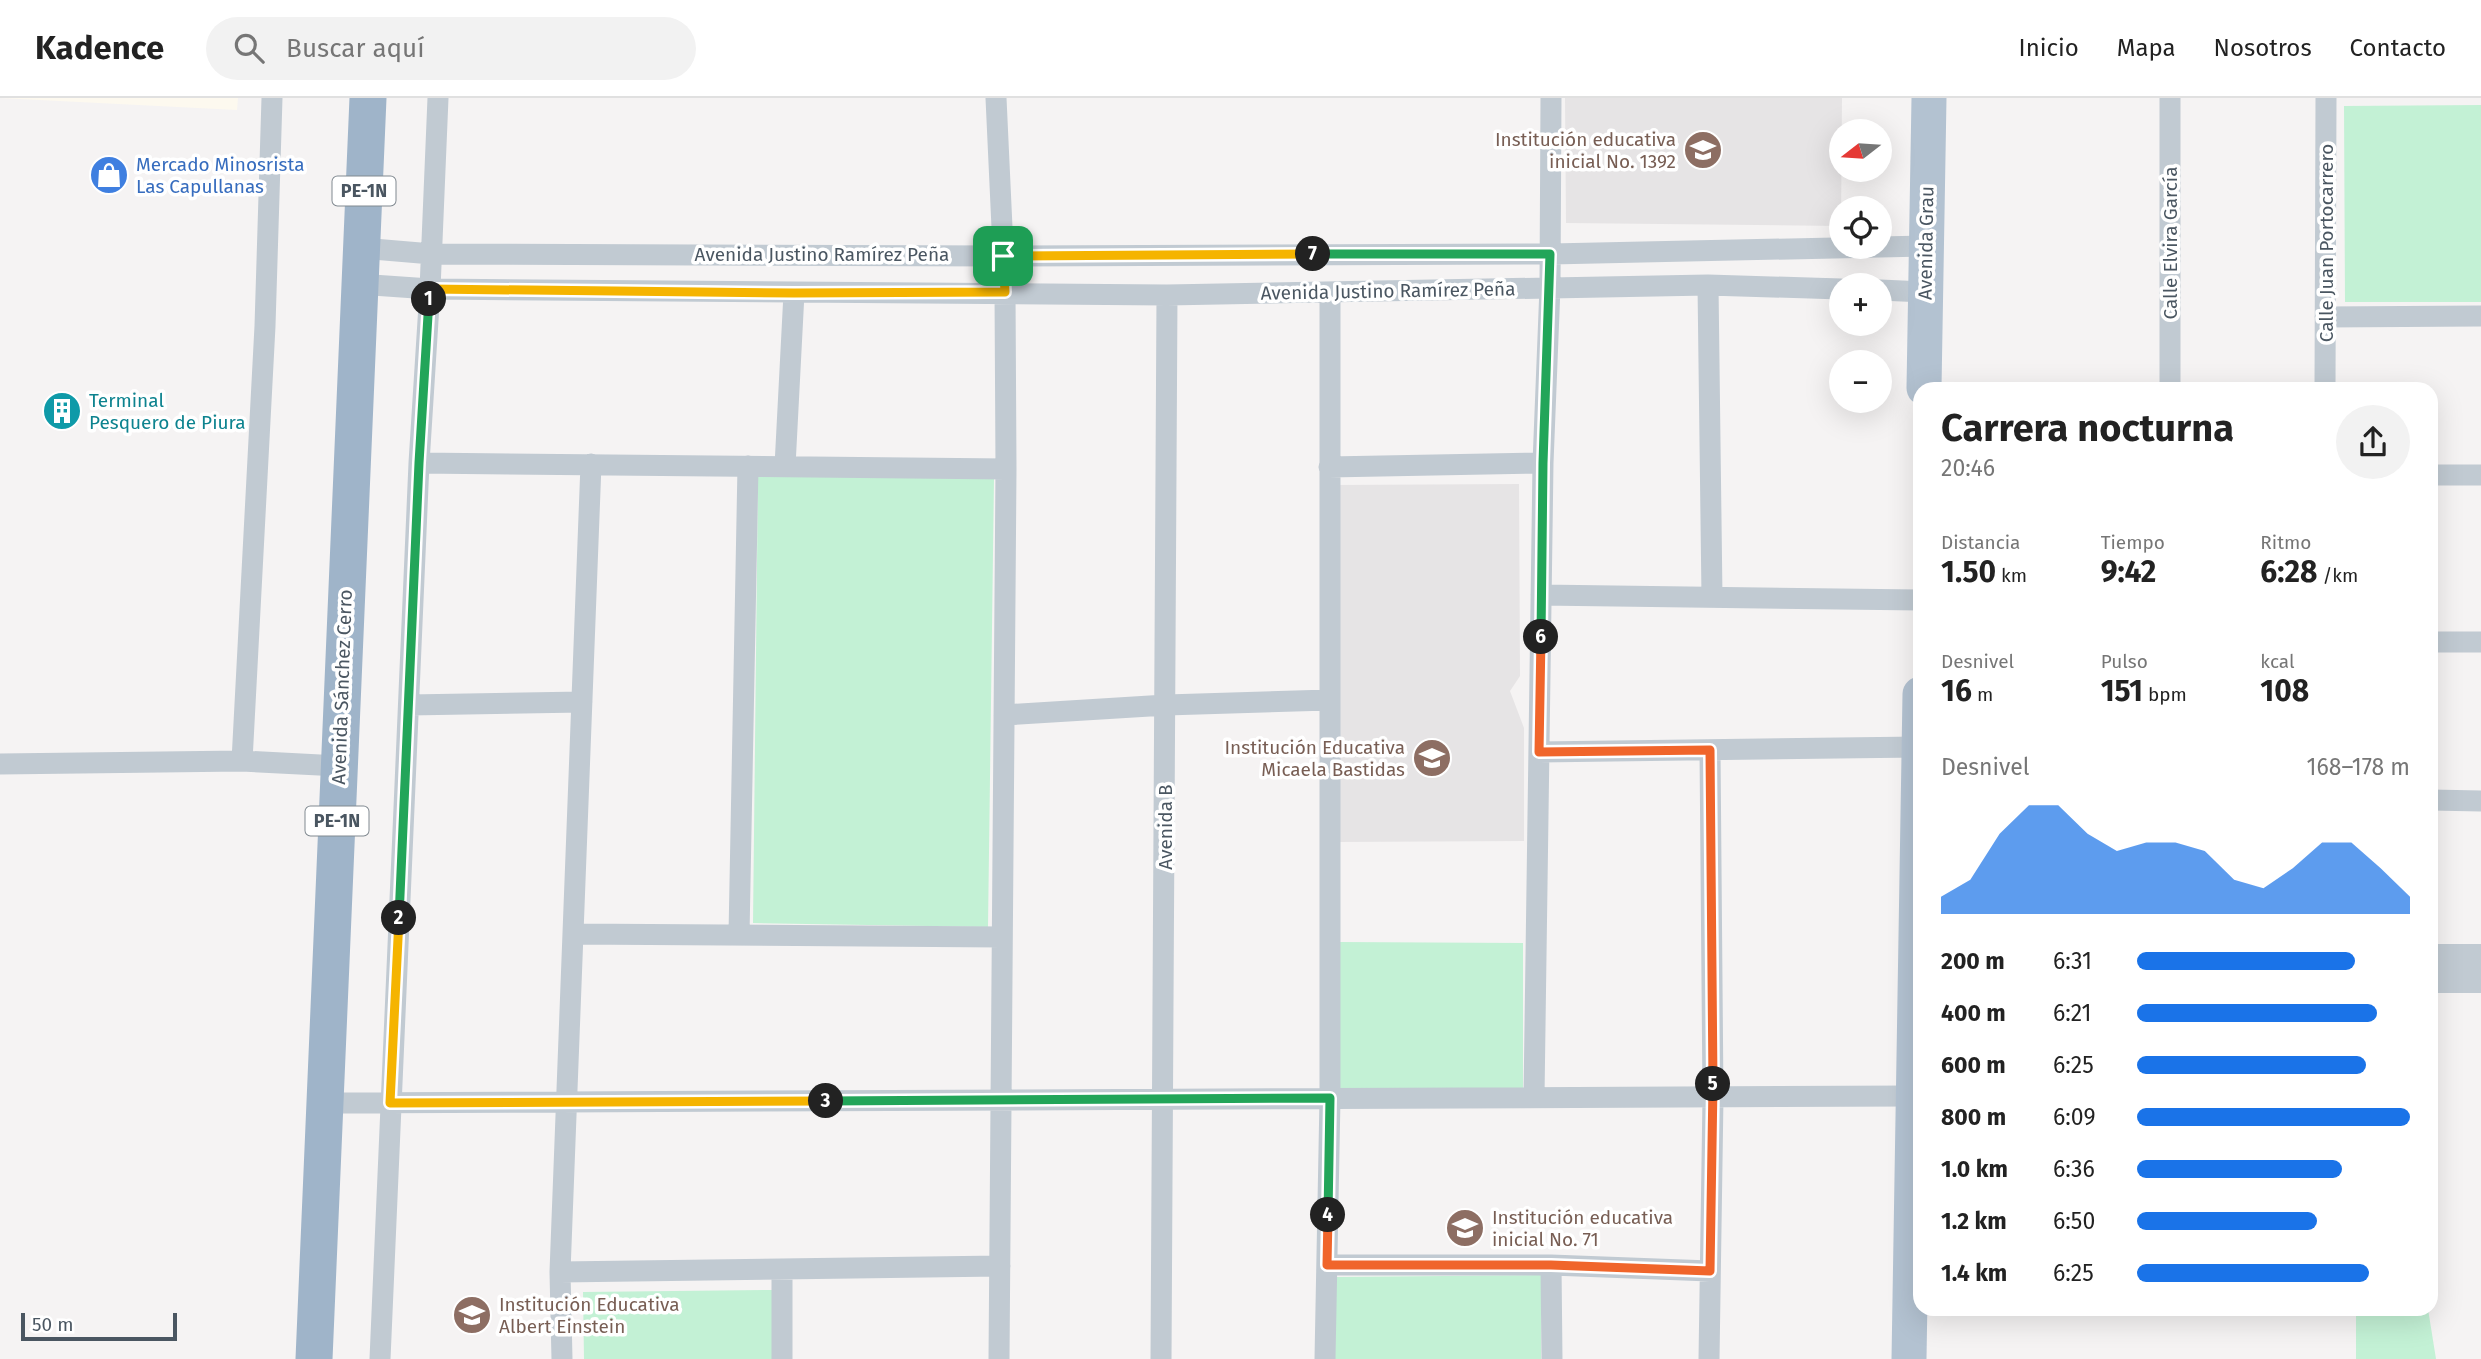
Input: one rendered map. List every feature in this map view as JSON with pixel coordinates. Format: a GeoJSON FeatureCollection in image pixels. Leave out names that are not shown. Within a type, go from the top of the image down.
{"type":"FeatureCollection","features":[{"type":"Feature","properties":{"kind":"highway","name":"Avenida Sánchez Cerro"},"geometry":{"type":"LineString","coordinates":[[314,1359],[368,98]]}},
{"type":"Feature","properties":{"kind":"main road","name":"Avenida Grau"},"geometry":{"type":"LineString","coordinates":[[1924,382],[1929,98]]}},
{"type":"Feature","properties":{"kind":"main road"},"geometry":{"type":"LineString","coordinates":[[1909,1359],[1913,1096]]}},
{"type":"Feature","properties":{"kind":"street"},"geometry":{"type":"LineString","coordinates":[[242,761],[265,326],[272,98]]}},
{"type":"Feature","properties":{"kind":"street"},"geometry":{"type":"LineString","coordinates":[[380,1359],[419,463],[432,254],[438,98]]}},
{"type":"Feature","properties":{"kind":"street"},"geometry":{"type":"LineString","coordinates":[[996,98],[1005,292],[1006,469],[999,1359]]}},
{"type":"Feature","properties":{"kind":"street"},"geometry":{"type":"LineString","coordinates":[[1534,1097],[1543,463],[1550,287],[1551,98]]}},
{"type":"Feature","properties":{"kind":"street","name":"Calle Elvira García"},"geometry":{"type":"LineString","coordinates":[[2169,382],[2170,98]]}},
{"type":"Feature","properties":{"kind":"street","name":"Calle Juan Portocarrero"},"geometry":{"type":"LineString","coordinates":[[2325,382],[2326,98]]}},
{"type":"Feature","properties":{"kind":"street","name":"Avenida Justino Ramírez Peña"},"geometry":{"type":"LineString","coordinates":[[360,266],[432,254],[1550,254],[1925,246]]}},
{"type":"Feature","properties":{"kind":"street","name":"Avenida Justino Ramírez Peña"},"geometry":{"type":"LineString","coordinates":[[360,266],[430,289],[1167,295],[1708,285],[1829,289]]}},
{"type":"Feature","properties":{"kind":"street"},"geometry":{"type":"LineString","coordinates":[[1708,285],[1712,597]]}},
{"type":"Feature","properties":{"kind":"street"},"geometry":{"type":"LineString","coordinates":[[1892,291],[1924,292]]}},
{"type":"Feature","properties":{"kind":"street"},"geometry":{"type":"LineString","coordinates":[[785,467],[794,293]]}},
{"type":"Feature","properties":{"kind":"street"},"geometry":{"type":"LineString","coordinates":[[1325,1359],[1330,1098],[1330,293]]}},
{"type":"Feature","properties":{"kind":"street","name":"Avenida B"},"geometry":{"type":"LineString","coordinates":[[1161,1359],[1167,295]]}},
{"type":"Feature","properties":{"kind":"street"},"geometry":{"type":"LineString","coordinates":[[2325,317],[2481,316]]}},
{"type":"Feature","properties":{"kind":"street"},"geometry":{"type":"LineString","coordinates":[[419,463],[1006,469]]}},
{"type":"Feature","properties":{"kind":"street"},"geometry":{"type":"LineString","coordinates":[[1328,467],[1543,463]]}},
{"type":"Feature","properties":{"kind":"street"},"geometry":{"type":"LineString","coordinates":[[562,1359],[560,1272],[591,464]]}},
{"type":"Feature","properties":{"kind":"street"},"geometry":{"type":"LineString","coordinates":[[739,935],[748,466]]}},
{"type":"Feature","properties":{"kind":"street"},"geometry":{"type":"LineString","coordinates":[[2438,475],[2481,475]]}},
{"type":"Feature","properties":{"kind":"street"},"geometry":{"type":"LineString","coordinates":[[1541,595],[1913,600]]}},
{"type":"Feature","properties":{"kind":"street"},"geometry":{"type":"LineString","coordinates":[[2438,642],[2481,642]]}},
{"type":"Feature","properties":{"kind":"street"},"geometry":{"type":"LineString","coordinates":[[1004,715],[1166,705],[1329,700]]}},
{"type":"Feature","properties":{"kind":"street"},"geometry":{"type":"LineString","coordinates":[[409,705],[582,702]]}},
{"type":"Feature","properties":{"kind":"street"},"geometry":{"type":"LineString","coordinates":[[1539,752],[1913,747]]}},
{"type":"Feature","properties":{"kind":"street"},"geometry":{"type":"LineString","coordinates":[[1709,1359],[1713,1097],[1710,750]]}},
{"type":"Feature","properties":{"kind":"street"},"geometry":{"type":"LineString","coordinates":[[0,764],[242,761],[339,766]]}},
{"type":"Feature","properties":{"kind":"street"},"geometry":{"type":"LineString","coordinates":[[2438,800],[2481,801]]}},
{"type":"Feature","properties":{"kind":"street"},"geometry":{"type":"LineString","coordinates":[[573,934],[1002,937]]}},
{"type":"Feature","properties":{"kind":"street"},"geometry":{"type":"LineString","coordinates":[[2438,957],[2481,957]]}},
{"type":"Feature","properties":{"kind":"street"},"geometry":{"type":"LineString","coordinates":[[2438,980],[2481,980]]}},
{"type":"Feature","properties":{"kind":"street"},"geometry":{"type":"LineString","coordinates":[[326,1103],[1913,1096]]}},
{"type":"Feature","properties":{"kind":"street"},"geometry":{"type":"LineString","coordinates":[[1327,1265],[1551,1265],[1710,1271]]}},
{"type":"Feature","properties":{"kind":"street"},"geometry":{"type":"LineString","coordinates":[[1551,1265],[1552,1359]]}},
{"type":"Feature","properties":{"kind":"street"},"geometry":{"type":"LineString","coordinates":[[560,1272],[1000,1266]]}},
{"type":"Feature","properties":{"kind":"street"},"geometry":{"type":"LineString","coordinates":[[782,1269],[782,1359]]}},
{"type":"Feature","properties":{"kind":"shaded area"},"geometry":{"type":"Polygon","coordinates":[[[0,98],[238,98],[237,110],[0,98]]]}},
{"type":"Feature","properties":{"kind":"shaded area","name":"Institución educativa inicial No. 1392"},"geometry":{"type":"Polygon","coordinates":[[[1565,98],[1842,98],[1842,119],[1829,119],[1829,182],[1841,182],[1841,196],[1829,196],[1829,226],[1566,223],[1565,98]]]}},
{"type":"Feature","properties":{"kind":"shaded area"},"geometry":{"type":"Polygon","coordinates":[[[1519,484],[1520,676],[1510,691],[1524,728],[1524,841],[1338,842],[1335,485],[1519,484]]]}},
{"type":"Feature","properties":{"kind":"green space"},"geometry":{"type":"Polygon","coordinates":[[[2481,105],[2481,302],[2345,302],[2344,106],[2481,105]]]}},
{"type":"Feature","properties":{"kind":"green space"},"geometry":{"type":"Polygon","coordinates":[[[758,475],[994,479],[988,927],[753,923],[758,475]]]}},
{"type":"Feature","properties":{"kind":"green space"},"geometry":{"type":"Polygon","coordinates":[[[1340,942],[1523,943],[1523,1090],[1340,1088],[1340,942]]]}},
{"type":"Feature","properties":{"kind":"green space"},"geometry":{"type":"Polygon","coordinates":[[[1541,1275],[1541,1359],[1335,1359],[1336,1277],[1541,1275]]]}},
{"type":"Feature","properties":{"kind":"green space"},"geometry":{"type":"Polygon","coordinates":[[[773,1290],[774,1359],[584,1359],[583,1292],[773,1290]]]}},
{"type":"Feature","properties":{"kind":"green space"},"geometry":{"type":"Polygon","coordinates":[[[2356,1316],[2429,1316],[2436,1359],[2356,1359],[2356,1316]]]}},
{"type":"Feature","properties":{"kind":"place","name":"Institución educativa inicial No. 1392"},"geometry":{"type":"Point","coordinates":[1703,150]}},
{"type":"Feature","properties":{"kind":"place","name":"Mercado Minosrista Las Capullanas"},"geometry":{"type":"Point","coordinates":[109,175]}},
{"type":"Feature","properties":{"kind":"place","name":"Terminal Pesquero de Piura"},"geometry":{"type":"Point","coordinates":[62,411]}},
{"type":"Feature","properties":{"kind":"place","name":"Institución Educativa Micaela Bastidas"},"geometry":{"type":"Point","coordinates":[1432,758]}},
{"type":"Feature","properties":{"kind":"place","name":"Institución educativa inicial No. 71"},"geometry":{"type":"Point","coordinates":[1465,1228]}},
{"type":"Feature","properties":{"kind":"place","name":"Institución Educativa Albert Einstein"},"geometry":{"type":"Point","coordinates":[472,1315]}},
{"type":"Feature","properties":{"kind":"route"},"geometry":{"type":"LineString","coordinates":[[1550,254],[1543,463],[1539,752],[1710,750],[1713,1097],[1710,1271],[1551,1265],[1327,1265],[1330,1098],[390,1103],[419,463],[430,289],[794,293],[1005,292],[1003,256],[1550,254]]}}]}
